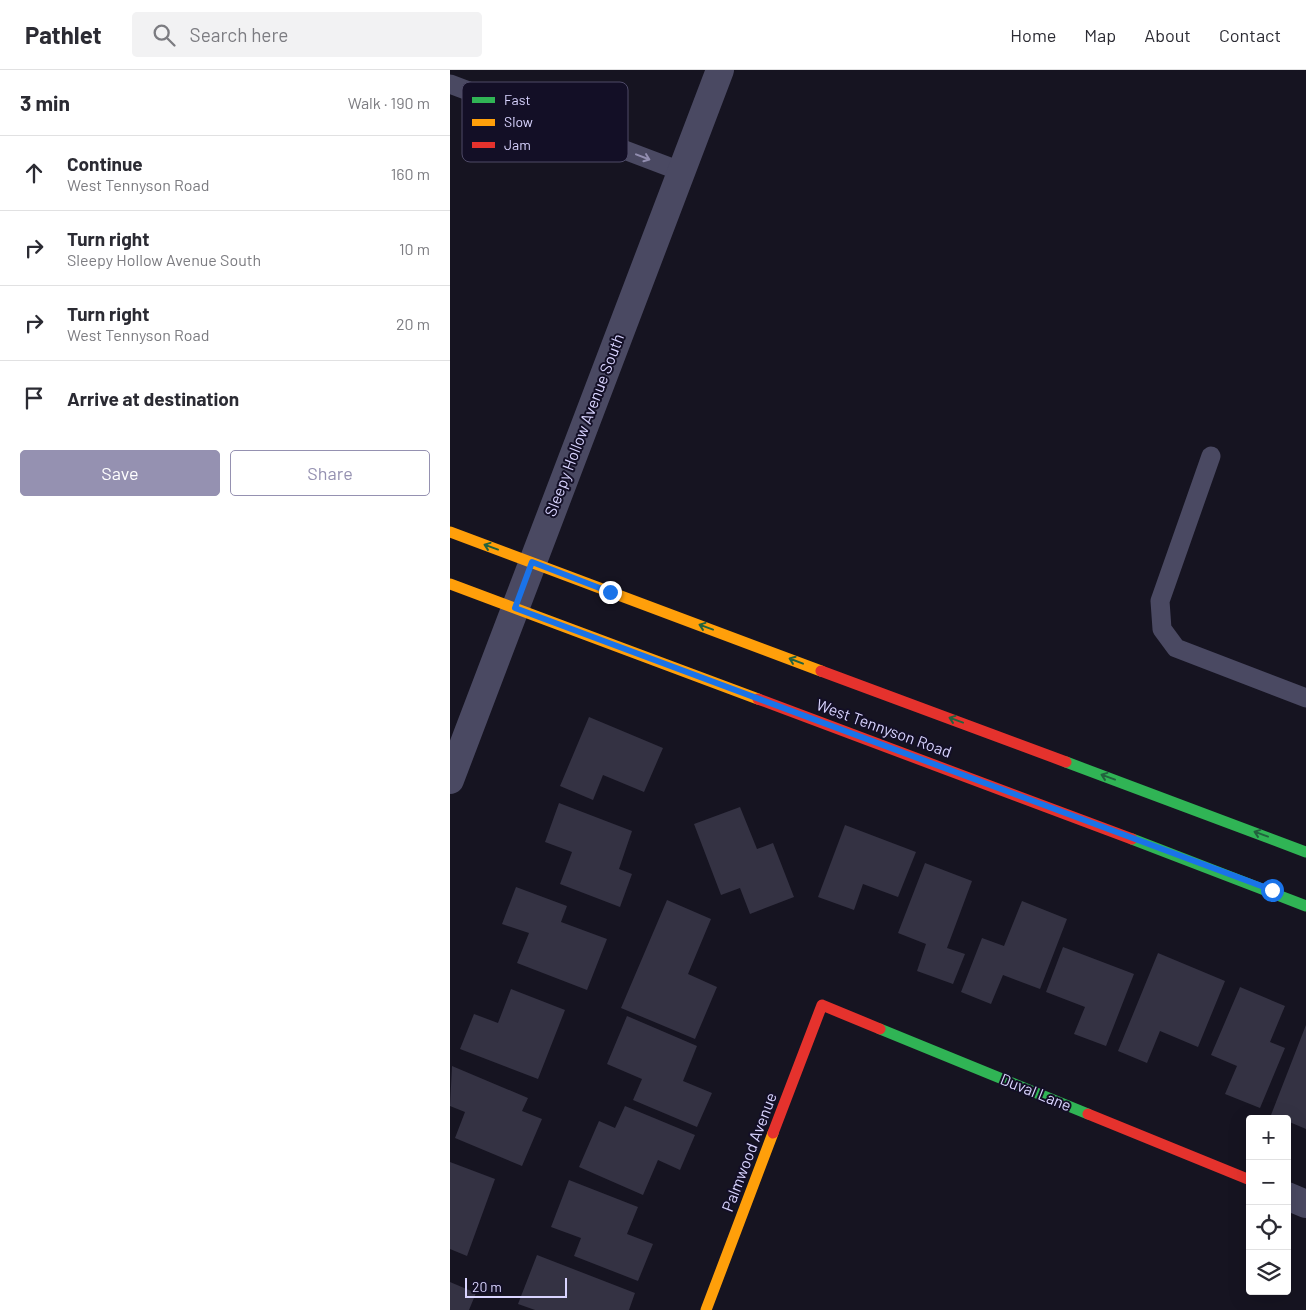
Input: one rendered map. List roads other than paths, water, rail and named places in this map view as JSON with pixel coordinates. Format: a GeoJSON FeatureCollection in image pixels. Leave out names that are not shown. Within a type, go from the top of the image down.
{"type":"FeatureCollection","features":[{"type":"Feature","properties":{"kind":"main road","name":"West Tennyson Road"},"geometry":{"type":"LineString","coordinates":[[450,532],[1305,850]]}},
{"type":"Feature","properties":{"kind":"main road","name":"West Tennyson Road"},"geometry":{"type":"LineString","coordinates":[[450,584],[1263,887],[1306,906]]}},
{"type":"Feature","properties":{"kind":"main road","name":"Duval Lane"},"geometry":{"type":"LineString","coordinates":[[822,1005],[1246,1178]]}},
{"type":"Feature","properties":{"kind":"main road","name":"Palmwood Avenue"},"geometry":{"type":"LineString","coordinates":[[706,1310],[822,1005]]}},
{"type":"Feature","properties":{"kind":"street","name":"Sleepy Hollow Avenue South"},"geometry":{"type":"LineString","coordinates":[[450,780],[720,70]]}},
{"type":"Feature","properties":{"kind":"street"},"geometry":{"type":"LineString","coordinates":[[1291,1198],[1306,1204]]}},
{"type":"Feature","properties":{"kind":"lane"},"geometry":{"type":"LineString","coordinates":[[450,84],[462,89]]}},
{"type":"Feature","properties":{"kind":"lane"},"geometry":{"type":"LineString","coordinates":[[628,151],[680,171]]}},
{"type":"Feature","properties":{"kind":"lane"},"geometry":{"type":"LineString","coordinates":[[1211,456],[1160,601],[1162,629],[1176,648],[1306,698]]}}]}
